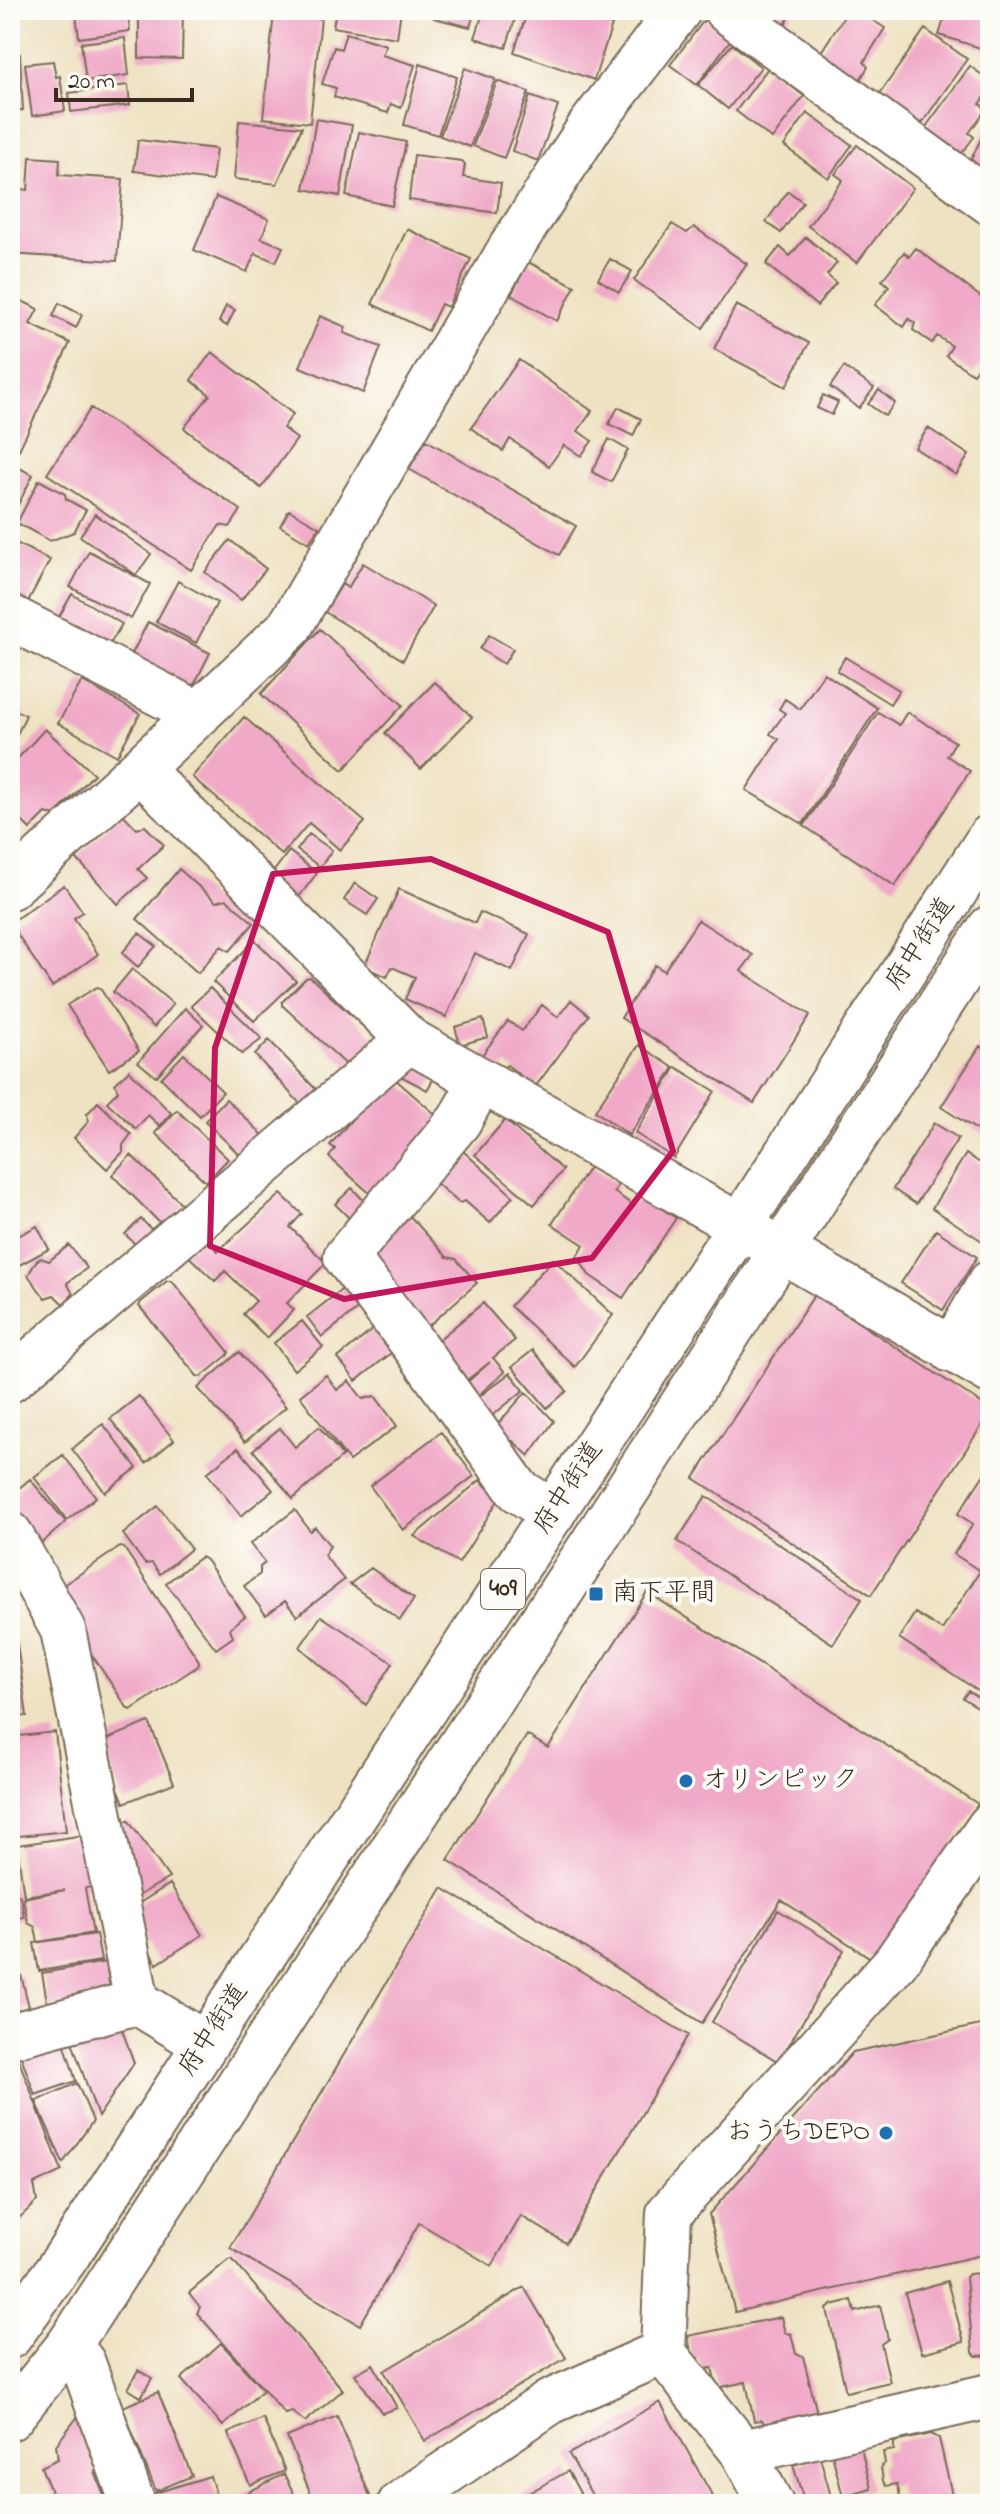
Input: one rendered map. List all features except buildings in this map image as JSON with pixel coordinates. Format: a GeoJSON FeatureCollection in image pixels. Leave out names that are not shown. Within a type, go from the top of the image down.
{"type":"FeatureCollection","features":[{"type":"Feature","properties":{"kind":"main road"},"geometry":{"type":"LineString","coordinates":[[10,887],[289,628],[510,249],[591,125],[679,10]]}},
{"type":"Feature","properties":{"kind":"main road"},"geometry":{"type":"LineString","coordinates":[[726,10],[990,202]]}},
{"type":"Feature","properties":{"kind":"main road"},"geometry":{"type":"LineString","coordinates":[[10,617],[199,714]]}},
{"type":"Feature","properties":{"kind":"main road"},"geometry":{"type":"LineString","coordinates":[[140,769],[409,1040],[990,1371]]}},
{"type":"Feature","properties":{"kind":"main road","name":"府中街道"},"geometry":{"type":"LineString","coordinates":[[10,2336],[49,2283],[553,1513],[990,837]]}},
{"type":"Feature","properties":{"kind":"main road","name":"府中街道"},"geometry":{"type":"LineString","coordinates":[[10,2418],[69,2345],[990,928]]}},
{"type":"Feature","properties":{"kind":"main road"},"geometry":{"type":"LineString","coordinates":[[10,1380],[409,1040]]}},
{"type":"Feature","properties":{"kind":"main road"},"geometry":{"type":"LineString","coordinates":[[481,1081],[459,1121],[346,1257],[414,1345],[518,1490],[553,1513]]}},
{"type":"Feature","properties":{"kind":"main road"},"geometry":{"type":"LineString","coordinates":[[951,1350],[990,1283]]}},
{"type":"Feature","properties":{"kind":"main road"},"geometry":{"type":"LineString","coordinates":[[10,1534],[63,1630],[137,2002]]}},
{"type":"Feature","properties":{"kind":"main road"},"geometry":{"type":"LineString","coordinates":[[771,2504],[743,2452],[663,2352],[669,2213],[895,1963],[990,1826]]}},
{"type":"Feature","properties":{"kind":"main road"},"geometry":{"type":"LineString","coordinates":[[10,2036],[137,2002],[205,2044]]}},
{"type":"Feature","properties":{"kind":"main road"},"geometry":{"type":"LineString","coordinates":[[69,2345],[83,2363],[133,2504]]}},
{"type":"Feature","properties":{"kind":"main road"},"geometry":{"type":"LineString","coordinates":[[400,2504],[550,2402],[663,2352]]}},
{"type":"Feature","properties":{"kind":"main road"},"geometry":{"type":"LineString","coordinates":[[743,2452],[990,2396]]}},
{"type":"Feature","properties":{"kind":"highlighted area"},"geometry":{"type":"Polygon","coordinates":[[[431,859],[608,932],[673,1151],[592,1258],[344,1299],[210,1246],[215,1048],[273,874],[431,859]]]}},
{"type":"Feature","properties":{"kind":"place","name":"南下平間"},"geometry":{"type":"Point","coordinates":[596,1594]}},
{"type":"Feature","properties":{"kind":"place","name":"オリンピック"},"geometry":{"type":"Point","coordinates":[686,1781]}},
{"type":"Feature","properties":{"kind":"place","name":"おうちDEPO"},"geometry":{"type":"Point","coordinates":[886,2133]}}]}
